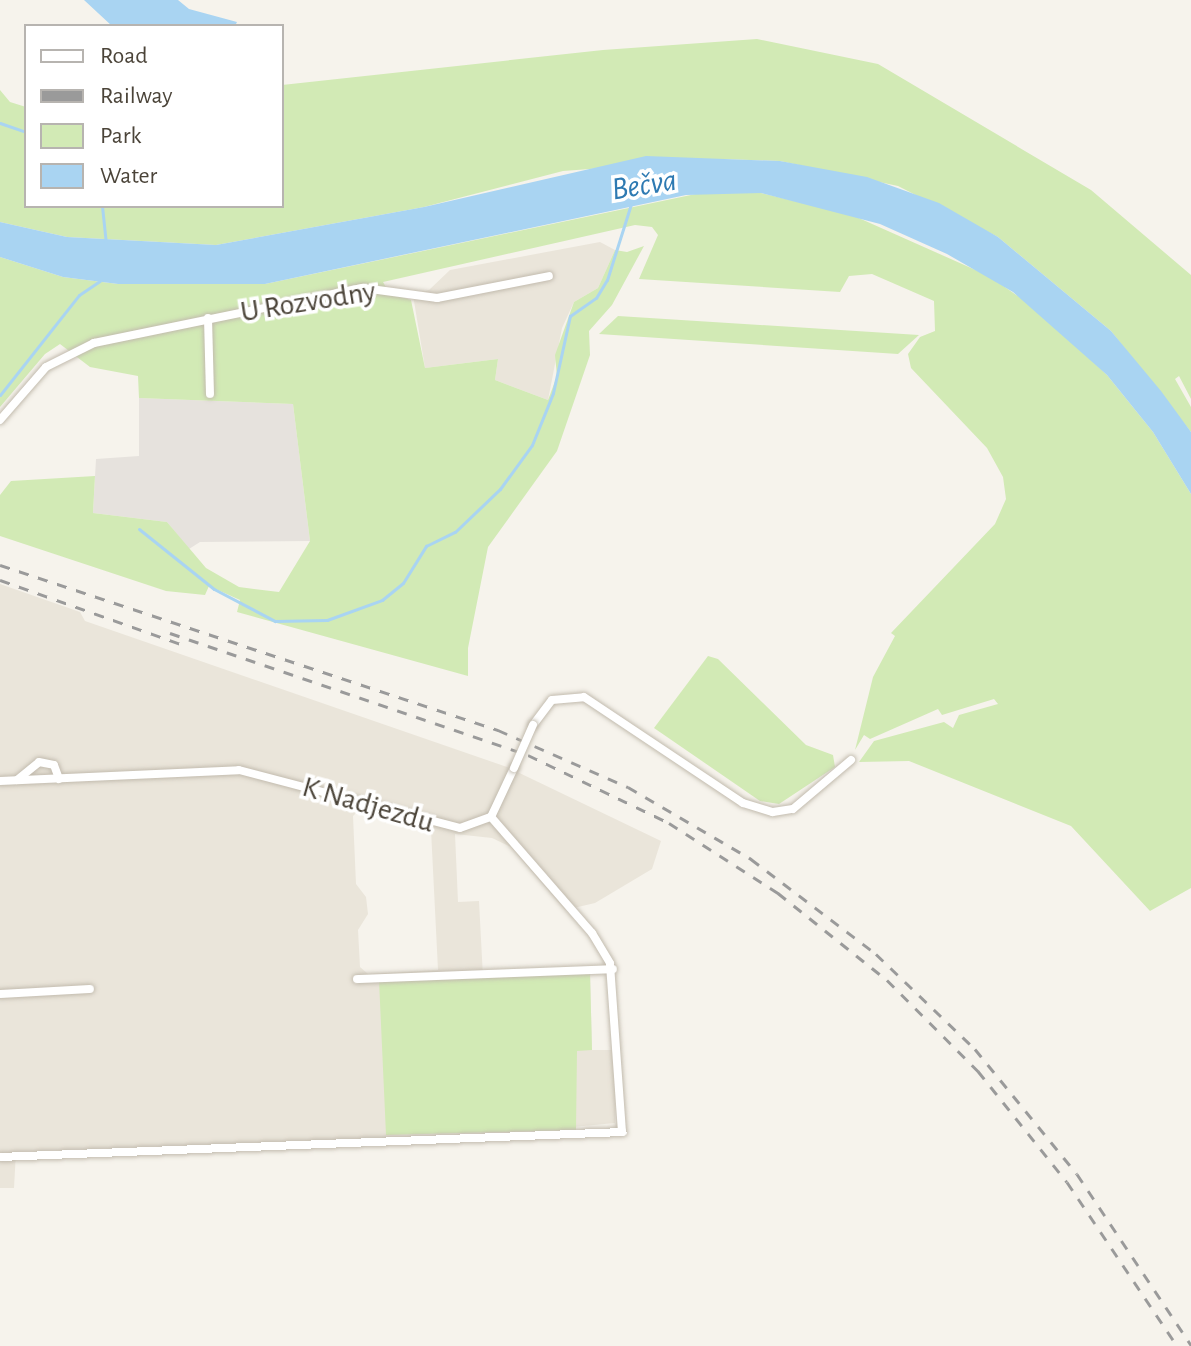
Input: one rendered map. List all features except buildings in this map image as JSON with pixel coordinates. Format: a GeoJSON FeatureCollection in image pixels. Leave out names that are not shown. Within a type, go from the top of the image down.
{"type":"FeatureCollection","features":[{"type":"Feature","properties":{"kind":"street","name":"U Rozvodny"},"geometry":{"type":"LineString","coordinates":[[0,420],[55,360],[94,343],[371,287],[437,298],[549,276]]}},
{"type":"Feature","properties":{"kind":"street","name":"U Rozvodny"},"geometry":{"type":"LineString","coordinates":[[208,318],[210,394]]}},
{"type":"Feature","properties":{"kind":"street"},"geometry":{"type":"LineString","coordinates":[[0,1157],[622,1132],[613,969],[592,933],[491,817],[533,725],[552,700],[584,697],[743,803],[773,812],[793,809],[851,760]]}},
{"type":"Feature","properties":{"kind":"street"},"geometry":{"type":"LineString","coordinates":[[16,781],[39,762],[54,765],[59,779]]}},
{"type":"Feature","properties":{"kind":"street","name":"K Nadjezdu"},"geometry":{"type":"LineString","coordinates":[[0,781],[239,770],[442,826],[469,827],[491,817]]}},
{"type":"Feature","properties":{"kind":"street"},"geometry":{"type":"LineString","coordinates":[[357,979],[613,969]]}},
{"type":"Feature","properties":{"kind":"street"},"geometry":{"type":"LineString","coordinates":[[0,994],[90,989]]}},
{"type":"Feature","properties":{"kind":"shaded area"},"geometry":{"type":"Polygon","coordinates":[[[600,242],[615,250],[598,288],[574,302],[562,328],[548,400],[495,380],[498,359],[425,368],[413,295],[429,290],[450,270],[600,242]]]}},
{"type":"Feature","properties":{"kind":"shaded area"},"geometry":{"type":"Polygon","coordinates":[[[139,398],[293,404],[310,541],[200,542],[189,549],[167,522],[93,513],[96,459],[139,456],[139,398]]]}},
{"type":"Feature","properties":{"kind":"shaded area"},"geometry":{"type":"Polygon","coordinates":[[[0,584],[80,612],[85,621],[507,767],[661,841],[652,869],[595,903],[565,910],[511,847],[492,838],[455,834],[458,902],[479,901],[483,977],[590,972],[592,1050],[616,1050],[615,1123],[510,1133],[16,1152],[14,1188],[0,1188],[0,584]],[[359,810],[353,816],[356,884],[366,897],[368,914],[358,930],[360,967],[368,974],[438,970],[431,830],[359,810]]]}},
{"type":"Feature","properties":{"kind":"green space"},"geometry":{"type":"Polygon","coordinates":[[[757,39],[878,64],[1091,190],[1191,275],[1191,399],[1179,376],[1175,379],[1191,407],[1191,432],[1111,331],[998,237],[898,186],[780,161],[723,159],[563,171],[424,207],[216,245],[67,237],[0,222],[0,90],[10,102],[24,106],[24,208],[284,208],[284,85],[603,50],[757,39]]]}},
{"type":"Feature","properties":{"kind":"green space"},"geometry":{"type":"Polygon","coordinates":[[[710,191],[761,193],[852,215],[989,276],[1042,313],[1107,375],[1153,432],[1191,494],[1191,888],[1150,911],[1071,826],[909,761],[859,762],[874,741],[944,722],[953,728],[959,715],[998,704],[994,699],[942,715],[938,709],[870,739],[864,735],[855,750],[873,677],[895,636],[891,633],[995,524],[1006,499],[1003,477],[987,448],[911,368],[908,354],[920,337],[935,331],[934,301],[872,274],[849,276],[840,292],[639,279],[658,235],[652,227],[635,225],[383,282],[389,293],[411,300],[425,368],[498,359],[495,380],[548,400],[557,376],[555,355],[574,302],[598,288],[615,250],[627,252],[644,246],[612,305],[589,331],[590,355],[557,451],[488,547],[468,648],[468,676],[237,612],[240,600],[209,586],[205,595],[166,591],[0,536],[0,495],[11,481],[95,476],[93,513],[167,522],[206,568],[239,587],[279,592],[310,541],[293,404],[139,398],[138,376],[90,367],[60,344],[45,354],[0,407],[0,257],[63,277],[118,284],[265,284],[710,191]]]}},
{"type":"Feature","properties":{"kind":"green space"},"geometry":{"type":"Polygon","coordinates":[[[618,316],[919,335],[898,354],[599,334],[618,316]]]}},
{"type":"Feature","properties":{"kind":"green space"},"geometry":{"type":"Polygon","coordinates":[[[708,656],[718,659],[806,745],[833,755],[835,767],[779,804],[760,801],[654,728],[708,656]]]}},
{"type":"Feature","properties":{"kind":"green space"},"geometry":{"type":"Polygon","coordinates":[[[590,972],[592,1050],[577,1051],[576,1130],[386,1135],[379,980],[590,972]]]}},
{"type":"Feature","properties":{"kind":"water"},"geometry":{"type":"Polygon","coordinates":[[[84,0],[178,0],[189,9],[237,22],[236,24],[110,24],[84,0]]]}},
{"type":"Feature","properties":{"kind":"water","name":"Bečva"},"geometry":{"type":"Polygon","coordinates":[[[646,156],[780,161],[867,177],[939,203],[998,237],[1111,331],[1161,391],[1191,432],[1191,494],[1153,432],[1107,375],[1013,292],[947,254],[880,224],[761,193],[686,195],[265,284],[118,284],[63,277],[0,257],[0,222],[67,237],[216,245],[424,207],[646,156]]]}},
{"type":"Feature","properties":{"kind":"waterway"},"geometry":{"type":"LineString","coordinates":[[0,123],[24,131]]}},
{"type":"Feature","properties":{"kind":"waterway","name":"Bečva"},"geometry":{"type":"LineString","coordinates":[[139,529],[214,589],[275,621],[327,620],[382,600],[403,583],[426,546],[455,532],[500,489],[532,445],[553,393],[570,316],[596,298],[607,280],[631,204]]}},
{"type":"Feature","properties":{"kind":"waterway"},"geometry":{"type":"LineString","coordinates":[[102,208],[106,242]]}},
{"type":"Feature","properties":{"kind":"waterway"},"geometry":{"type":"LineString","coordinates":[[0,395],[79,295],[100,281]]}},
{"type":"Feature","properties":{"kind":"railway"},"geometry":{"type":"LineString","coordinates":[[0,565],[498,730],[628,787],[751,859],[876,954],[975,1049],[1077,1174],[1191,1345]]}},
{"type":"Feature","properties":{"kind":"railway"},"geometry":{"type":"LineString","coordinates":[[0,580],[181,644]]}},
{"type":"Feature","properties":{"kind":"railway"},"geometry":{"type":"LineString","coordinates":[[170,633],[528,755],[669,823],[778,893],[887,980],[978,1071],[1067,1182],[1177,1346]]}}]}
